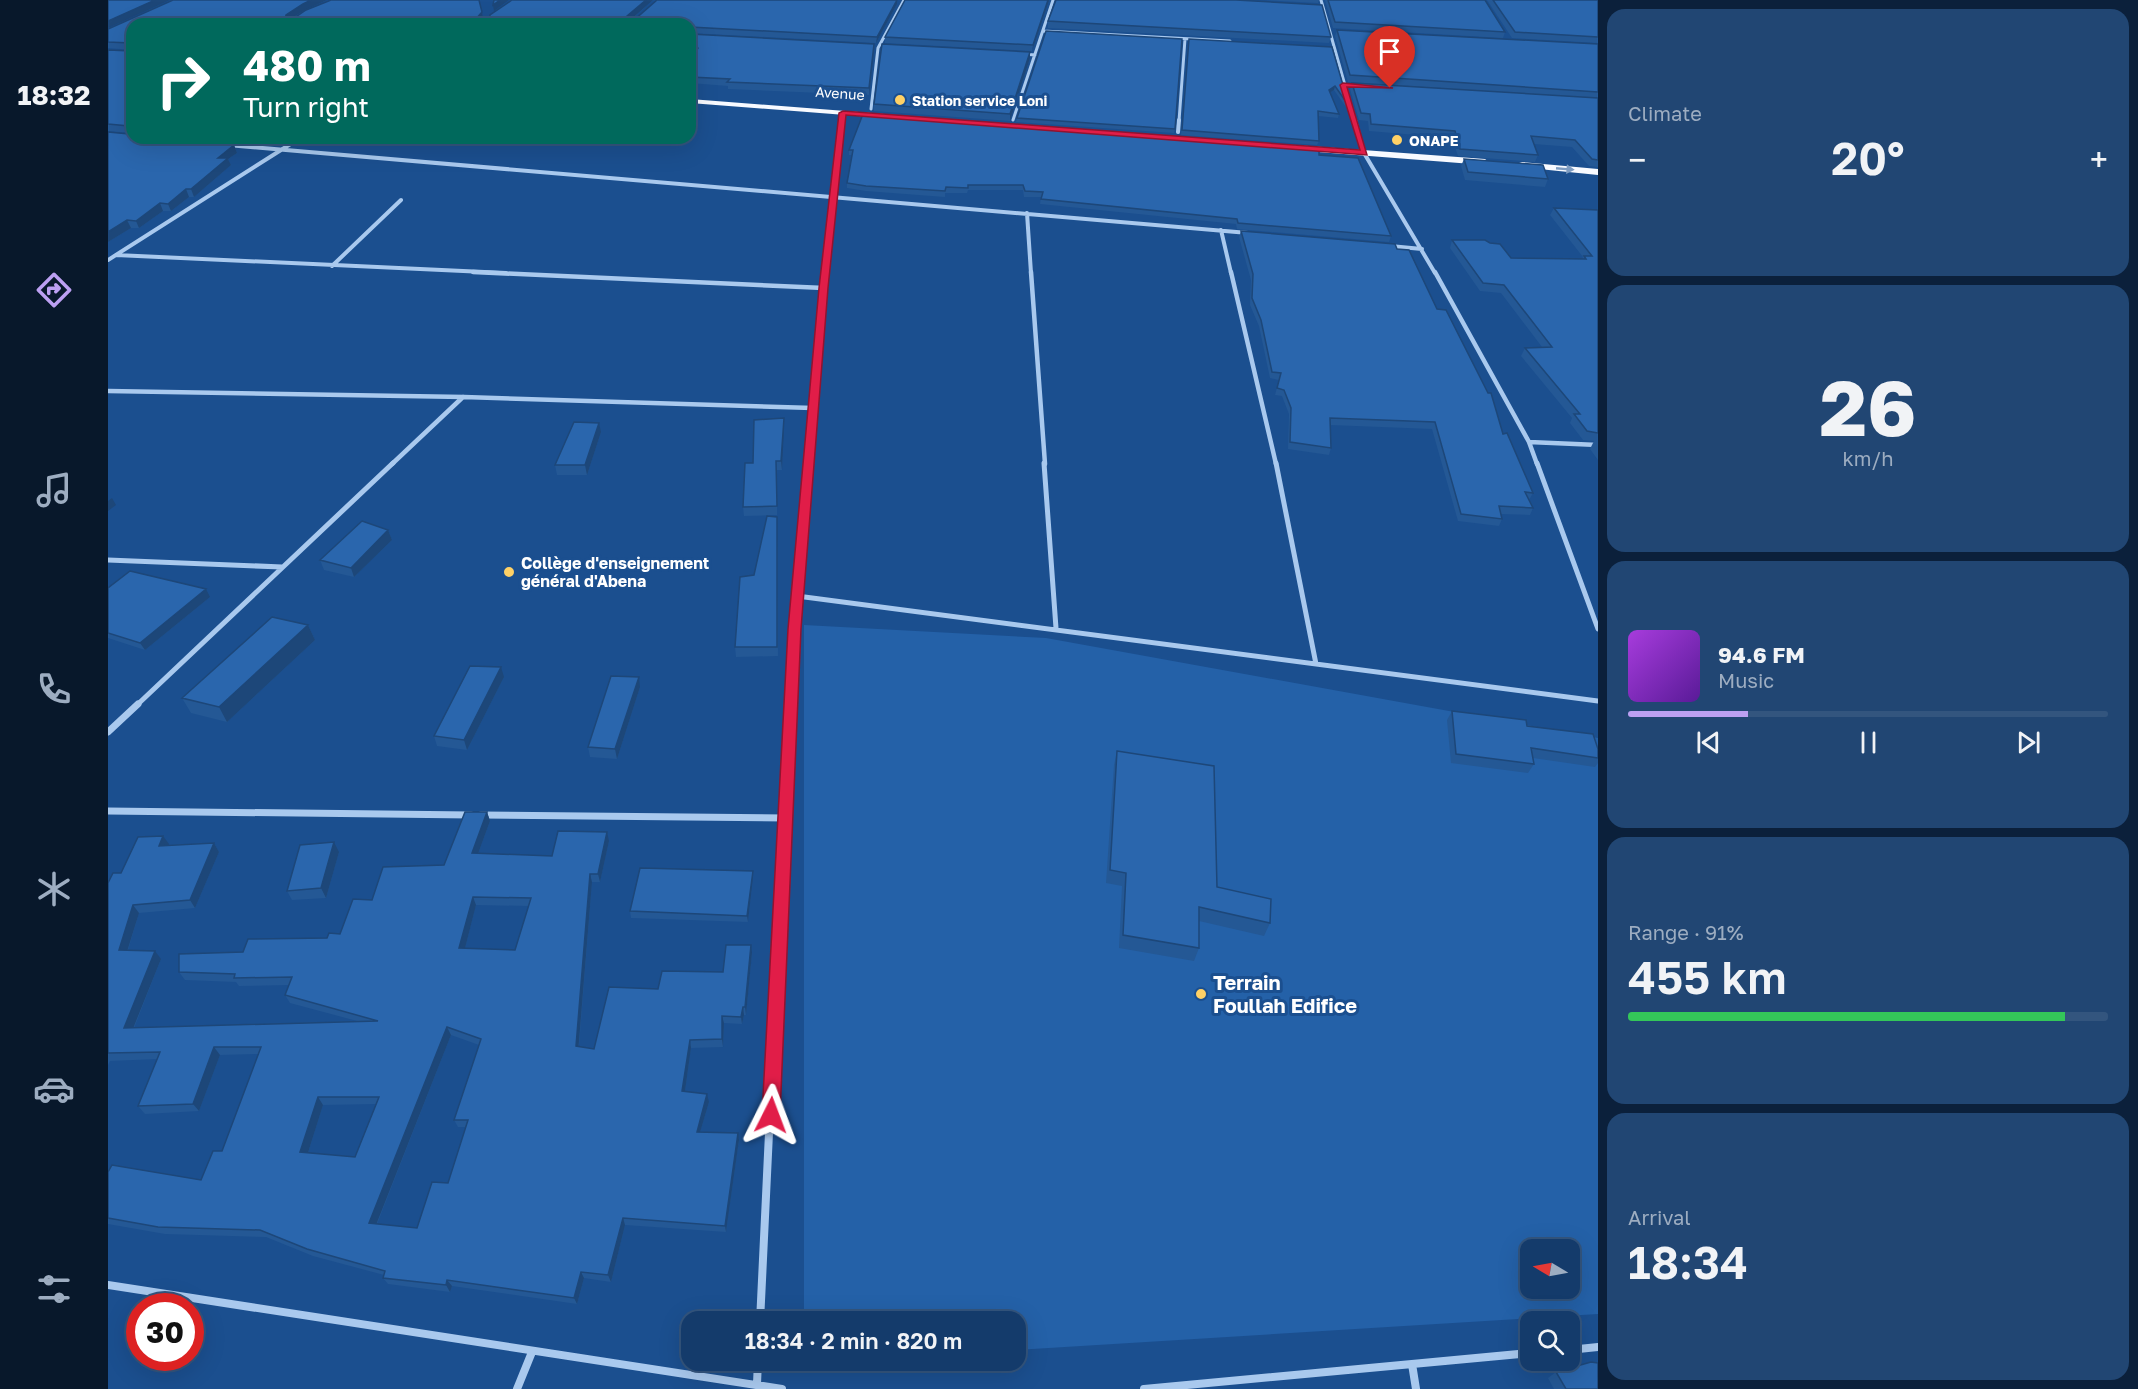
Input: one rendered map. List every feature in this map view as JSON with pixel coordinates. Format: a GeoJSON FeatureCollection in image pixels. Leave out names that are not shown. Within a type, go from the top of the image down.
{"type":"FeatureCollection","features":[{"type":"Feature","properties":{"kind":"highway","name":"Avenue"},"geometry":{"type":"LineString","coordinates":[[696,96],[871,109],[897,114],[843,113]]}},
{"type":"Feature","properties":{"kind":"highway"},"geometry":{"type":"LineString","coordinates":[[696,101],[843,113]]}},
{"type":"Feature","properties":{"kind":"highway"},"geometry":{"type":"LineString","coordinates":[[1013,120],[1025,124],[1002,123],[1013,120]]}},
{"type":"Feature","properties":{"kind":"highway"},"geometry":{"type":"LineString","coordinates":[[1166,131],[1176,136],[1187,136]]}},
{"type":"Feature","properties":{"kind":"highway"},"geometry":{"type":"LineString","coordinates":[[1289,144],[1493,159]]}},
{"type":"Feature","properties":{"kind":"highway"},"geometry":{"type":"LineString","coordinates":[[1515,156],[1598,162]]}},
{"type":"Feature","properties":{"kind":"highway"},"geometry":{"type":"LineString","coordinates":[[1507,164],[1598,171]]}},
{"type":"Feature","properties":{"kind":"street"},"geometry":{"type":"LineString","coordinates":[[1013,120],[1053,0]]}},
{"type":"Feature","properties":{"kind":"street"},"geometry":{"type":"LineString","coordinates":[[1321,0],[1343,85],[1363,149],[1422,249],[1529,442],[1598,629]]}},
{"type":"Feature","properties":{"kind":"street"},"geometry":{"type":"LineString","coordinates":[[871,109],[878,48],[904,1],[894,1]]}},
{"type":"Feature","properties":{"kind":"street"},"geometry":{"type":"LineString","coordinates":[[1312,7],[1323,7]]}},
{"type":"Feature","properties":{"kind":"street"},"geometry":{"type":"LineString","coordinates":[[490,18],[498,12]]}},
{"type":"Feature","properties":{"kind":"street"},"geometry":{"type":"LineString","coordinates":[[1043,31],[1241,42]]}},
{"type":"Feature","properties":{"kind":"street"},"geometry":{"type":"LineString","coordinates":[[1329,32],[1340,32]]}},
{"type":"Feature","properties":{"kind":"street"},"geometry":{"type":"LineString","coordinates":[[1176,136],[1185,39]]}},
{"type":"Feature","properties":{"kind":"street"},"geometry":{"type":"LineString","coordinates":[[878,48],[888,48]]}},
{"type":"Feature","properties":{"kind":"street"},"geometry":{"type":"LineString","coordinates":[[1015,54],[1035,55]]}},
{"type":"Feature","properties":{"kind":"street"},"geometry":{"type":"LineString","coordinates":[[1343,85],[1355,86]]}},
{"type":"Feature","properties":{"kind":"street"},"geometry":{"type":"LineString","coordinates":[[761,1311],[797,596],[824,288],[843,113]]}},
{"type":"Feature","properties":{"kind":"street"},"geometry":{"type":"LineString","coordinates":[[220,144],[1257,234]]}},
{"type":"Feature","properties":{"kind":"street"},"geometry":{"type":"LineString","coordinates":[[108,260],[290,144]]}},
{"type":"Feature","properties":{"kind":"street"},"geometry":{"type":"LineString","coordinates":[[332,266],[401,200]]}},
{"type":"Feature","properties":{"kind":"street"},"geometry":{"type":"LineString","coordinates":[[1026,213],[1056,628]]}},
{"type":"Feature","properties":{"kind":"street"},"geometry":{"type":"LineString","coordinates":[[1221,230],[1275,453],[1316,664]]}},
{"type":"Feature","properties":{"kind":"street"},"geometry":{"type":"LineString","coordinates":[[1386,246],[1422,249]]}},
{"type":"Feature","properties":{"kind":"street"},"geometry":{"type":"LineString","coordinates":[[116,255],[824,288]]}},
{"type":"Feature","properties":{"kind":"street"},"geometry":{"type":"LineString","coordinates":[[108,391],[464,397],[813,408]]}},
{"type":"Feature","properties":{"kind":"street"},"geometry":{"type":"LineString","coordinates":[[108,732],[464,397]]}},
{"type":"Feature","properties":{"kind":"street"},"geometry":{"type":"LineString","coordinates":[[1529,442],[1598,445]]}},
{"type":"Feature","properties":{"kind":"street"},"geometry":{"type":"LineString","coordinates":[[108,560],[282,567]]}},
{"type":"Feature","properties":{"kind":"street"},"geometry":{"type":"LineString","coordinates":[[797,596],[1056,628],[1598,701]]}},
{"type":"Feature","properties":{"kind":"street"},"geometry":{"type":"LineString","coordinates":[[108,811],[786,818]]}},
{"type":"Feature","properties":{"kind":"street"},"geometry":{"type":"LineString","coordinates":[[108,1285],[782,1389]]}},
{"type":"Feature","properties":{"kind":"street"},"geometry":{"type":"LineString","coordinates":[[1580,1349],[1598,1347]]}},
{"type":"Feature","properties":{"kind":"street"},"geometry":{"type":"LineString","coordinates":[[517,1389],[532,1352]]}},
{"type":"Feature","properties":{"kind":"street"},"geometry":{"type":"LineString","coordinates":[[1144,1389],[1520,1354]]}},
{"type":"Feature","properties":{"kind":"street"},"geometry":{"type":"LineString","coordinates":[[1412,1365],[1416,1389]]}},
{"type":"Feature","properties":{"kind":"street"},"geometry":{"type":"LineString","coordinates":[[757,1384],[758,1371]]}},
{"type":"Feature","properties":{"kind":"shaded area","name":"Terrain Foullah Edifice"},"geometry":{"type":"Polygon","coordinates":[[[804,625],[1046,638],[1598,738],[1598,1314],[1580,1315],[1580,1311],[1520,1311],[1520,1319],[1026,1349],[1026,1311],[804,1311],[804,625]]]}},
{"type":"Feature","properties":{"kind":"building"},"geometry":{"type":"Polygon","coordinates":[[[108,0],[155,0],[108,21],[108,0]]]}},
{"type":"Feature","properties":{"kind":"building"},"geometry":{"type":"Polygon","coordinates":[[[173,0],[311,0],[286,15],[285,18],[133,18],[173,0]]]}},
{"type":"Feature","properties":{"kind":"building"},"geometry":{"type":"Polygon","coordinates":[[[331,0],[479,0],[482,12],[477,18],[294,18],[306,10],[331,0]]]}},
{"type":"Feature","properties":{"kind":"building"},"geometry":{"type":"Polygon","coordinates":[[[512,0],[646,0],[627,18],[490,18],[490,15],[512,0]]]}},
{"type":"Feature","properties":{"kind":"building"},"geometry":{"type":"Polygon","coordinates":[[[657,0],[897,0],[877,37],[696,27],[696,18],[636,18],[657,0]]]}},
{"type":"Feature","properties":{"kind":"building"},"geometry":{"type":"Polygon","coordinates":[[[905,0],[1048,0],[1033,45],[885,37],[905,0]]]}},
{"type":"Feature","properties":{"kind":"building"},"geometry":{"type":"Polygon","coordinates":[[[1056,0],[1236,0],[1322,5],[1331,37],[1048,21],[1056,0]]]}},
{"type":"Feature","properties":{"kind":"building"},"geometry":{"type":"Polygon","coordinates":[[[1328,0],[1485,0],[1505,32],[1335,22],[1328,0]]]}},
{"type":"Feature","properties":{"kind":"building"},"geometry":{"type":"Polygon","coordinates":[[[1493,0],[1598,0],[1598,37],[1515,32],[1493,0]]]}},
{"type":"Feature","properties":{"kind":"building"},"geometry":{"type":"Polygon","coordinates":[[[126,21],[126,43],[108,42],[108,29],[126,21]]]}},
{"type":"Feature","properties":{"kind":"building"},"geometry":{"type":"Polygon","coordinates":[[[1337,30],[1598,44],[1598,92],[1350,75],[1337,30]]]}},
{"type":"Feature","properties":{"kind":"building"},"geometry":{"type":"Polygon","coordinates":[[[1046,31],[1182,39],[1175,129],[1017,118],[1046,31]]]}},
{"type":"Feature","properties":{"kind":"building"},"geometry":{"type":"Polygon","coordinates":[[[696,34],[874,44],[869,88],[727,82],[730,79],[696,77],[696,50],[698,48],[696,34]]]}},
{"type":"Feature","properties":{"kind":"building"},"geometry":{"type":"Polygon","coordinates":[[[1189,39],[1332,47],[1349,106],[1335,86],[1329,90],[1339,114],[1318,111],[1319,141],[1182,130],[1189,39]]]}},
{"type":"Feature","properties":{"kind":"building"},"geometry":{"type":"Polygon","coordinates":[[[882,44],[1030,52],[1010,114],[874,104],[882,44]]]}},
{"type":"Feature","properties":{"kind":"building"},"geometry":{"type":"Polygon","coordinates":[[[108,50],[126,51],[126,126],[108,124],[108,50]]]}},
{"type":"Feature","properties":{"kind":"building"},"geometry":{"type":"Polygon","coordinates":[[[1352,83],[1598,98],[1598,160],[1592,159],[1575,140],[1531,136],[1538,155],[1460,149],[1455,131],[1371,124],[1370,114],[1361,113],[1352,83]]]}},
{"type":"Feature","properties":{"kind":"building"},"geometry":{"type":"Polygon","coordinates":[[[863,114],[1319,150],[1319,155],[1358,158],[1391,236],[1238,223],[1237,219],[1041,199],[1043,192],[1025,191],[1023,185],[968,185],[968,188],[946,187],[945,191],[847,183],[853,150],[849,150],[863,114]]]}},
{"type":"Feature","properties":{"kind":"building"},"geometry":{"type":"Polygon","coordinates":[[[108,132],[126,134],[126,144],[234,145],[218,158],[228,158],[191,189],[186,189],[168,204],[160,203],[136,221],[127,220],[108,232],[108,132]]]}},
{"type":"Feature","properties":{"kind":"building"},"geometry":{"type":"Polygon","coordinates":[[[1464,159],[1543,165],[1548,179],[1468,172],[1464,159]]]}},
{"type":"Feature","properties":{"kind":"building"},"geometry":{"type":"Polygon","coordinates":[[[1554,208],[1598,210],[1598,433],[1587,431],[1574,414],[1580,414],[1525,348],[1552,347],[1504,285],[1483,283],[1452,240],[1485,240],[1500,244],[1511,258],[1586,259],[1584,256],[1592,256],[1554,208]]]}},
{"type":"Feature","properties":{"kind":"building"},"geometry":{"type":"Polygon","coordinates":[[[1241,231],[1395,244],[1397,249],[1409,250],[1437,309],[1446,310],[1488,393],[1491,393],[1503,434],[1507,433],[1533,493],[1525,492],[1533,508],[1499,506],[1502,519],[1461,514],[1435,422],[1330,418],[1331,448],[1290,442],[1291,408],[1284,390],[1277,388],[1281,373],[1272,372],[1261,320],[1252,298],[1253,274],[1241,231]]]}},
{"type":"Feature","properties":{"kind":"building"},"geometry":{"type":"Polygon","coordinates":[[[784,418],[781,461],[776,461],[777,506],[743,507],[745,463],[753,463],[754,420],[784,418]]]}},
{"type":"Feature","properties":{"kind":"building"},"geometry":{"type":"Polygon","coordinates":[[[574,422],[599,423],[585,465],[555,465],[574,422]]]}},
{"type":"Feature","properties":{"kind":"building"},"geometry":{"type":"Polygon","coordinates":[[[767,516],[777,517],[777,647],[735,647],[740,577],[754,575],[767,516]]]}},
{"type":"Feature","properties":{"kind":"building"},"geometry":{"type":"Polygon","coordinates":[[[362,521],[388,530],[351,568],[320,560],[362,521]]]}},
{"type":"Feature","properties":{"kind":"building"},"geometry":{"type":"Polygon","coordinates":[[[130,571],[206,589],[140,643],[108,633],[108,588],[130,571]]]}},
{"type":"Feature","properties":{"kind":"building"},"geometry":{"type":"Polygon","coordinates":[[[272,617],[308,625],[219,707],[182,698],[272,617]]]}},
{"type":"Feature","properties":{"kind":"building"},"geometry":{"type":"Polygon","coordinates":[[[470,666],[501,667],[464,740],[434,736],[470,666]]]}},
{"type":"Feature","properties":{"kind":"building"},"geometry":{"type":"Polygon","coordinates":[[[611,676],[639,677],[615,749],[588,747],[611,676]]]}},
{"type":"Feature","properties":{"kind":"building"},"geometry":{"type":"Polygon","coordinates":[[[1452,711],[1526,720],[1527,726],[1593,734],[1598,749],[1598,758],[1531,748],[1534,764],[1456,754],[1452,711]]]}},
{"type":"Feature","properties":{"kind":"building"},"geometry":{"type":"Polygon","coordinates":[[[1117,751],[1214,766],[1217,887],[1271,899],[1270,923],[1199,907],[1199,948],[1123,935],[1126,873],[1110,870],[1117,751]]]}},
{"type":"Feature","properties":{"kind":"building"},"geometry":{"type":"Polygon","coordinates":[[[465,812],[487,812],[472,853],[552,856],[558,831],[607,832],[598,874],[590,874],[576,1046],[594,1049],[609,987],[658,989],[662,971],[723,972],[726,945],[751,945],[745,1007],[743,1007],[741,1017],[722,1016],[722,1039],[690,1040],[682,1091],[707,1094],[697,1132],[738,1133],[725,1226],[623,1218],[608,1275],[581,1272],[574,1298],[447,1280],[446,1285],[383,1278],[385,1271],[307,1249],[260,1230],[158,1227],[108,1218],[108,1172],[112,1165],[201,1180],[213,1151],[222,1151],[261,1047],[214,1047],[193,1104],[138,1106],[160,1052],[108,1053],[108,883],[113,873],[121,873],[138,837],[163,836],[159,846],[214,843],[190,900],[133,905],[119,950],[155,951],[124,1028],[378,1021],[285,995],[292,977],[234,978],[235,974],[179,972],[179,954],[243,952],[248,939],[327,938],[329,933],[340,934],[353,899],[372,900],[383,867],[444,865],[465,812]],[[473,897],[459,948],[515,950],[531,898],[473,897]],[[447,1027],[369,1223],[417,1228],[432,1182],[448,1183],[468,1120],[454,1120],[481,1039],[447,1027]],[[318,1097],[300,1152],[355,1157],[379,1097],[318,1097]]]}},
{"type":"Feature","properties":{"kind":"building"},"geometry":{"type":"Polygon","coordinates":[[[334,842],[321,888],[287,891],[300,845],[334,842]]]}},
{"type":"Feature","properties":{"kind":"building"},"geometry":{"type":"Polygon","coordinates":[[[640,868],[753,871],[747,916],[630,911],[640,868]]]}},
{"type":"Feature","properties":{"kind":"building"},"geometry":{"type":"Polygon","coordinates":[[[1591,1362],[1598,1363],[1598,1389],[1566,1389],[1556,1372],[1580,1371],[1580,1365],[1591,1362]]]}},
{"type":"Feature","properties":{"kind":"place","name":"Station service Loni"},"geometry":{"type":"Point","coordinates":[900,100]}},
{"type":"Feature","properties":{"kind":"place","name":"ONAPE"},"geometry":{"type":"Point","coordinates":[1397,140]}},
{"type":"Feature","properties":{"kind":"place","name":"Collège d'enseignement général d'Abena"},"geometry":{"type":"Point","coordinates":[509,572]}},
{"type":"Feature","properties":{"kind":"place","name":"Terrain Foullah Edifice"},"geometry":{"type":"Point","coordinates":[1201,994]}},
{"type":"Feature","properties":{"kind":"route"},"geometry":{"type":"LineString","coordinates":[[771,1115],[795,629],[824,288],[843,113],[1364,153],[1343,85],[1390,88]]}}]}
